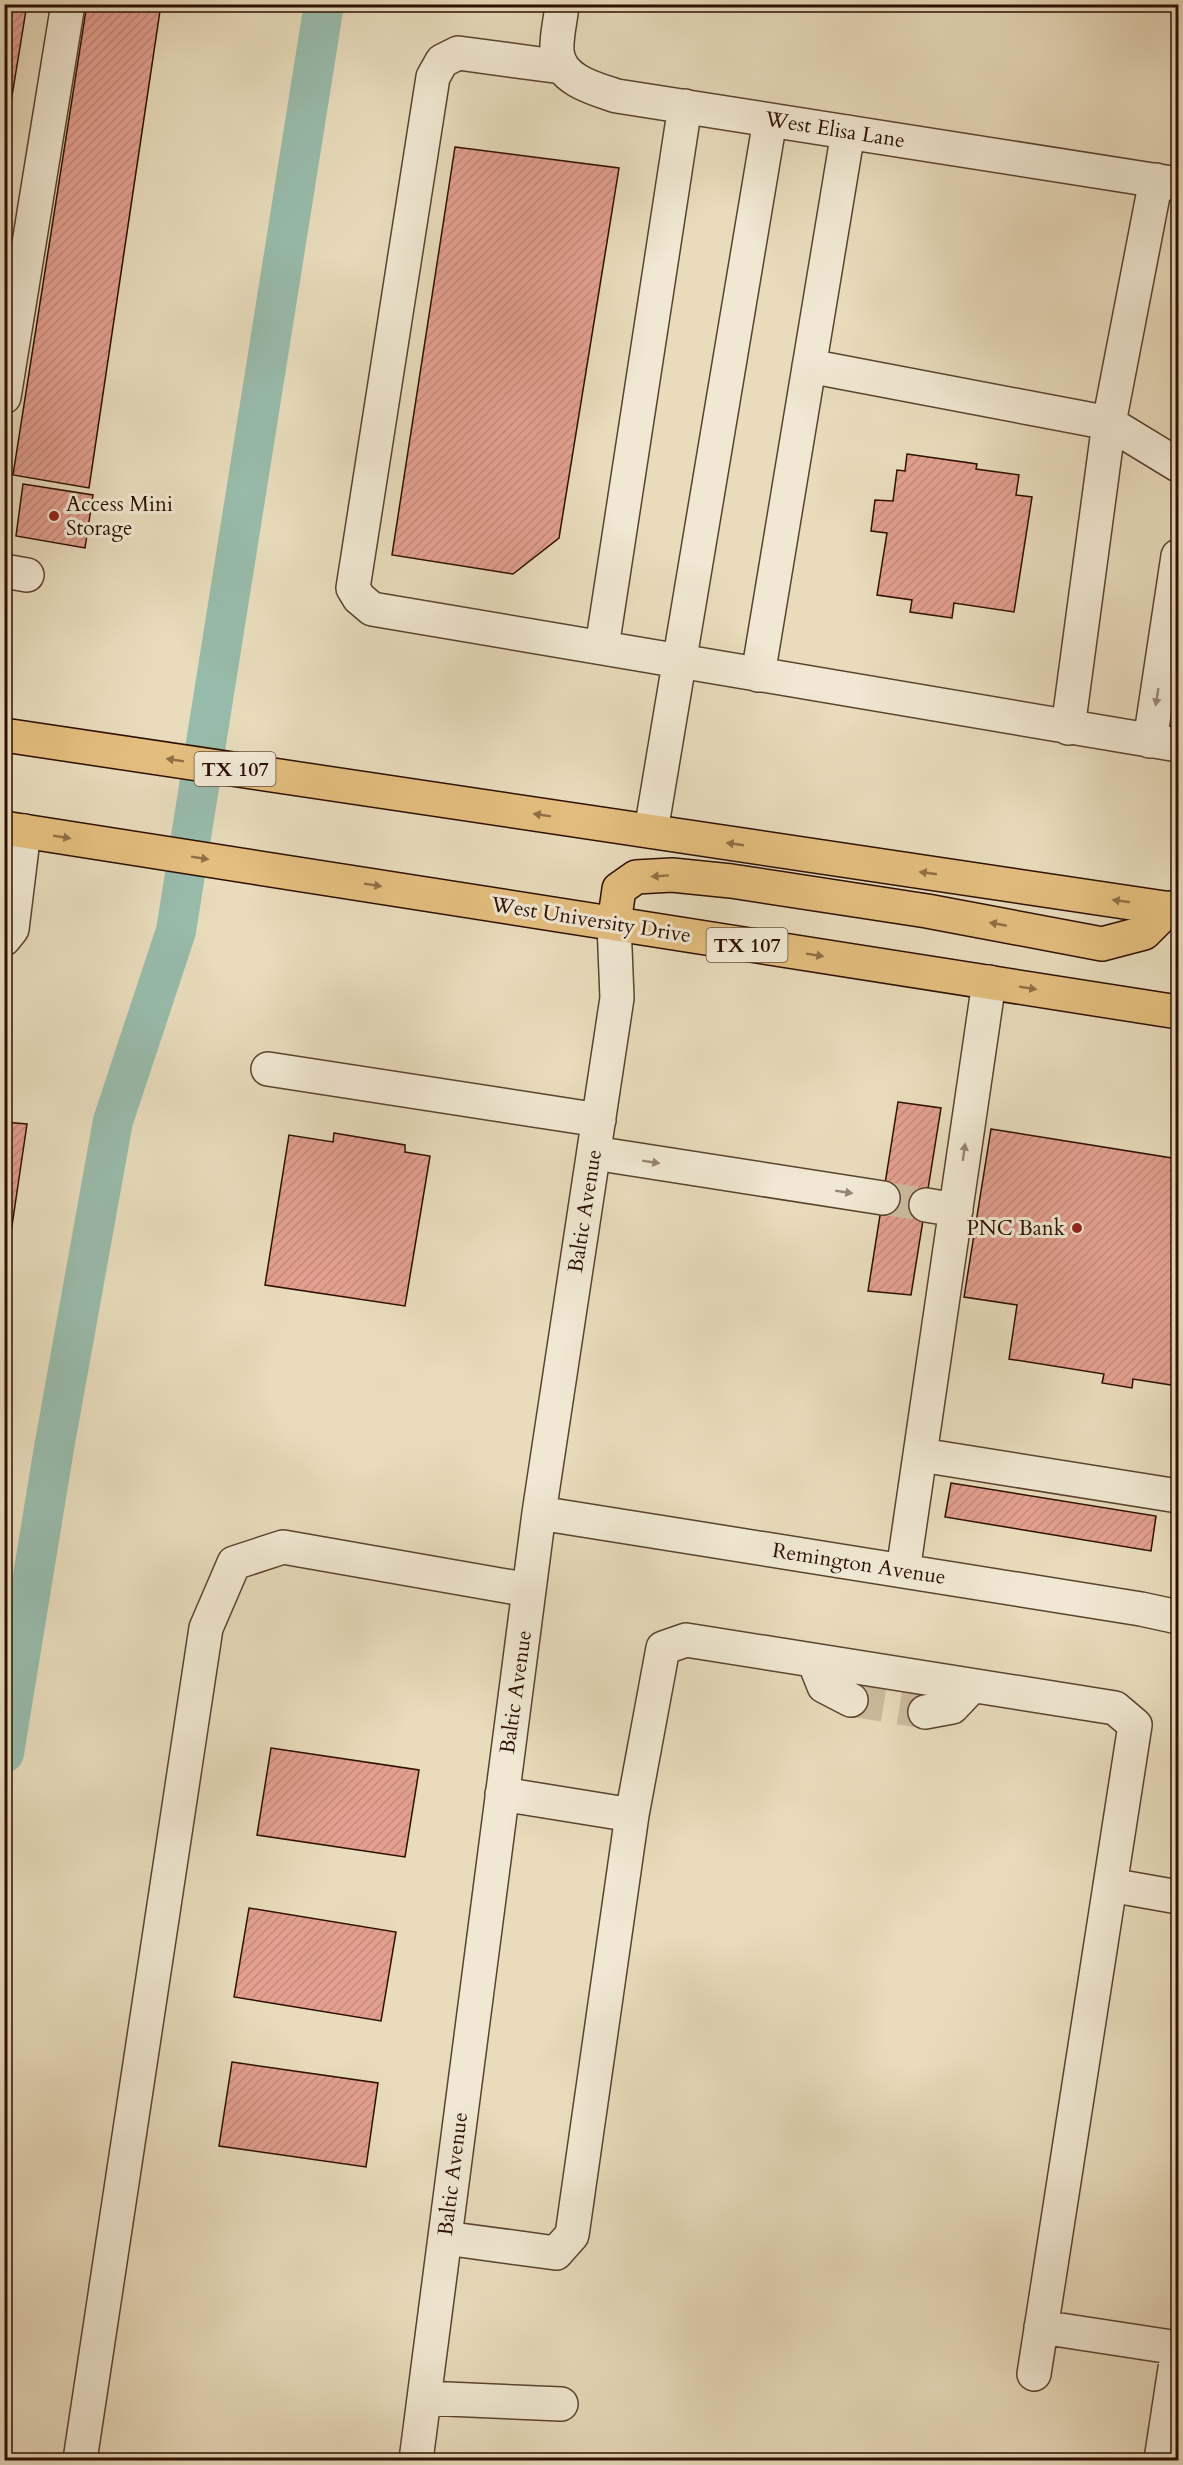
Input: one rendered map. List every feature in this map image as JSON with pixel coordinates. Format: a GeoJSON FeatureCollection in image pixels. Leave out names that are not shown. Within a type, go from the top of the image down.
{"type":"FeatureCollection","features":[{"type":"Feature","properties":{"kind":"main road","name":"TX 107"},"geometry":{"type":"LineString","coordinates":[[4,735],[1174,909]]}},
{"type":"Feature","properties":{"kind":"main road"},"geometry":{"type":"LineString","coordinates":[[4,751],[118,752]]}},
{"type":"Feature","properties":{"kind":"main road","name":"West University Drive"},"geometry":{"type":"LineString","coordinates":[[14,829],[1179,1012]]}},
{"type":"Feature","properties":{"kind":"main road"},"geometry":{"type":"LineString","coordinates":[[614,924],[619,889],[636,877],[672,875],[783,888],[1102,944],[1144,933],[1174,909]]}},
{"type":"Feature","properties":{"kind":"street"},"geometry":{"type":"LineString","coordinates":[[4,397],[68,4]]}},
{"type":"Feature","properties":{"kind":"street"},"geometry":{"type":"LineString","coordinates":[[562,4],[557,52],[562,67],[458,53],[441,61],[433,77],[353,588],[359,598],[372,609],[1164,743],[1179,556]]}},
{"type":"Feature","properties":{"kind":"street","name":"West Elisa Lane"},"geometry":{"type":"LineString","coordinates":[[562,67],[584,86],[617,96],[1167,182]]}},
{"type":"Feature","properties":{"kind":"street"},"geometry":{"type":"LineString","coordinates":[[602,648],[685,106]]}},
{"type":"Feature","properties":{"kind":"street"},"geometry":{"type":"LineString","coordinates":[[651,831],[770,120]]}},
{"type":"Feature","properties":{"kind":"street"},"geometry":{"type":"LineString","coordinates":[[758,675],[848,132]]}},
{"type":"Feature","properties":{"kind":"street"},"geometry":{"type":"LineString","coordinates":[[1068,728],[1109,423],[1167,182]]}},
{"type":"Feature","properties":{"kind":"street"},"geometry":{"type":"LineString","coordinates":[[809,366],[1109,423],[1179,465]]}},
{"type":"Feature","properties":{"kind":"street"},"geometry":{"type":"LineString","coordinates":[[4,939],[12,929],[14,829]]}},
{"type":"Feature","properties":{"kind":"street","name":"Baltic Avenue"},"geometry":{"type":"LineString","coordinates":[[416,2460],[539,1513],[617,998],[614,924]]}},
{"type":"Feature","properties":{"kind":"street"},"geometry":{"type":"LineString","coordinates":[[903,1571],[921,1455],[941,1208],[989,982]]}},
{"type":"Feature","properties":{"kind":"street"},"geometry":{"type":"LineString","coordinates":[[268,1069],[599,1120]]}},
{"type":"Feature","properties":{"kind":"street"},"geometry":{"type":"LineString","coordinates":[[594,1153],[883,1198]]}},
{"type":"Feature","properties":{"kind":"street"},"geometry":{"type":"LineString","coordinates":[[921,1455],[1179,1496]]}},
{"type":"Feature","properties":{"kind":"street","name":"Remington Avenue"},"geometry":{"type":"LineString","coordinates":[[539,1513],[1141,1609],[1179,1617]]}},
{"type":"Feature","properties":{"kind":"street"},"geometry":{"type":"LineString","coordinates":[[80,2460],[206,1628],[234,1563],[283,1547],[529,1590]]}},
{"type":"Feature","properties":{"kind":"street"},"geometry":{"type":"LineString","coordinates":[[445,2238],[556,2253],[572,2235],[632,1815],[663,1648],[686,1640],[1115,1708],[1134,1725],[1034,2374]]}},
{"type":"Feature","properties":{"kind":"street"},"geometry":{"type":"LineString","coordinates":[[814,1661],[824,1686],[850,1700]]}},
{"type":"Feature","properties":{"kind":"street"},"geometry":{"type":"LineString","coordinates":[[925,1712],[952,1707],[972,1686]]}},
{"type":"Feature","properties":{"kind":"street"},"geometry":{"type":"LineString","coordinates":[[502,1794],[632,1815]]}},
{"type":"Feature","properties":{"kind":"street"},"geometry":{"type":"LineString","coordinates":[[1110,1886],[1179,1897]]}},
{"type":"Feature","properties":{"kind":"street"},"geometry":{"type":"LineString","coordinates":[[1041,2327],[1179,2348],[1161,2460]]}},
{"type":"Feature","properties":{"kind":"street"},"geometry":{"type":"LineString","coordinates":[[424,2398],[561,2404]]}},
{"type":"Feature","properties":{"kind":"building"},"geometry":{"type":"Polygon","coordinates":[[[4,4],[27,4],[4,145],[4,4]]]}},
{"type":"Feature","properties":{"kind":"building"},"geometry":{"type":"Polygon","coordinates":[[[87,4],[161,4],[89,488],[13,475],[87,4]]]}},
{"type":"Feature","properties":{"kind":"building"},"geometry":{"type":"Polygon","coordinates":[[[455,147],[619,168],[559,538],[513,574],[392,555],[455,147]]]}},
{"type":"Feature","properties":{"kind":"building"},"geometry":{"type":"Polygon","coordinates":[[[907,454],[977,464],[976,469],[1019,475],[1016,495],[1032,497],[1014,612],[954,603],[952,618],[910,612],[912,600],[877,595],[887,533],[871,531],[875,500],[893,501],[897,470],[905,471],[907,454]]]}},
{"type":"Feature","properties":{"kind":"building","name":"Access Mini Storage"},"geometry":{"type":"Polygon","coordinates":[[[23,484],[93,495],[85,548],[16,536],[23,484]]]}},
{"type":"Feature","properties":{"kind":"building","name":"PNC Bank"},"geometry":{"type":"Polygon","coordinates":[[[898,1102],[941,1108],[911,1295],[868,1291],[898,1102]]]}},
{"type":"Feature","properties":{"kind":"building"},"geometry":{"type":"Polygon","coordinates":[[[4,1122],[27,1124],[4,1280],[4,1122]]]}},
{"type":"Feature","properties":{"kind":"building","name":"PNC Bank"},"geometry":{"type":"Polygon","coordinates":[[[991,1129],[1178,1159],[1178,1386],[1133,1379],[1132,1388],[1102,1383],[1104,1374],[1009,1359],[1017,1305],[964,1297],[991,1129]]]}},
{"type":"Feature","properties":{"kind":"building"},"geometry":{"type":"Polygon","coordinates":[[[334,1133],[405,1145],[405,1152],[430,1156],[405,1306],[265,1285],[289,1135],[333,1142],[334,1133]]]}},
{"type":"Feature","properties":{"kind":"building"},"geometry":{"type":"Polygon","coordinates":[[[951,1483],[1156,1516],[1151,1551],[945,1517],[951,1483]]]}},
{"type":"Feature","properties":{"kind":"building"},"geometry":{"type":"Polygon","coordinates":[[[271,1748],[419,1770],[405,1857],[257,1835],[271,1748]]]}},
{"type":"Feature","properties":{"kind":"building"},"geometry":{"type":"Polygon","coordinates":[[[249,1908],[396,1932],[381,2021],[234,1997],[249,1908]]]}},
{"type":"Feature","properties":{"kind":"building"},"geometry":{"type":"Polygon","coordinates":[[[232,2062],[378,2083],[366,2167],[219,2146],[232,2062]]]}},
{"type":"Feature","properties":{"kind":"waterway"},"geometry":{"type":"LineString","coordinates":[[4,1753],[54,1448],[113,1121],[176,931],[324,4]]}},
{"type":"Feature","properties":{"kind":"tunnel"},"geometry":{"type":"LineString","coordinates":[[883,1198],[926,1205]]}},
{"type":"Feature","properties":{"kind":"tunnel"},"geometry":{"type":"LineString","coordinates":[[851,1700],[925,1712]]}},
{"type":"Feature","properties":{"kind":"place","name":"Access Mini Storage"},"geometry":{"type":"Point","coordinates":[54,516]}},
{"type":"Feature","properties":{"kind":"place","name":"PNC Bank"},"geometry":{"type":"Point","coordinates":[1077,1228]}}]}
